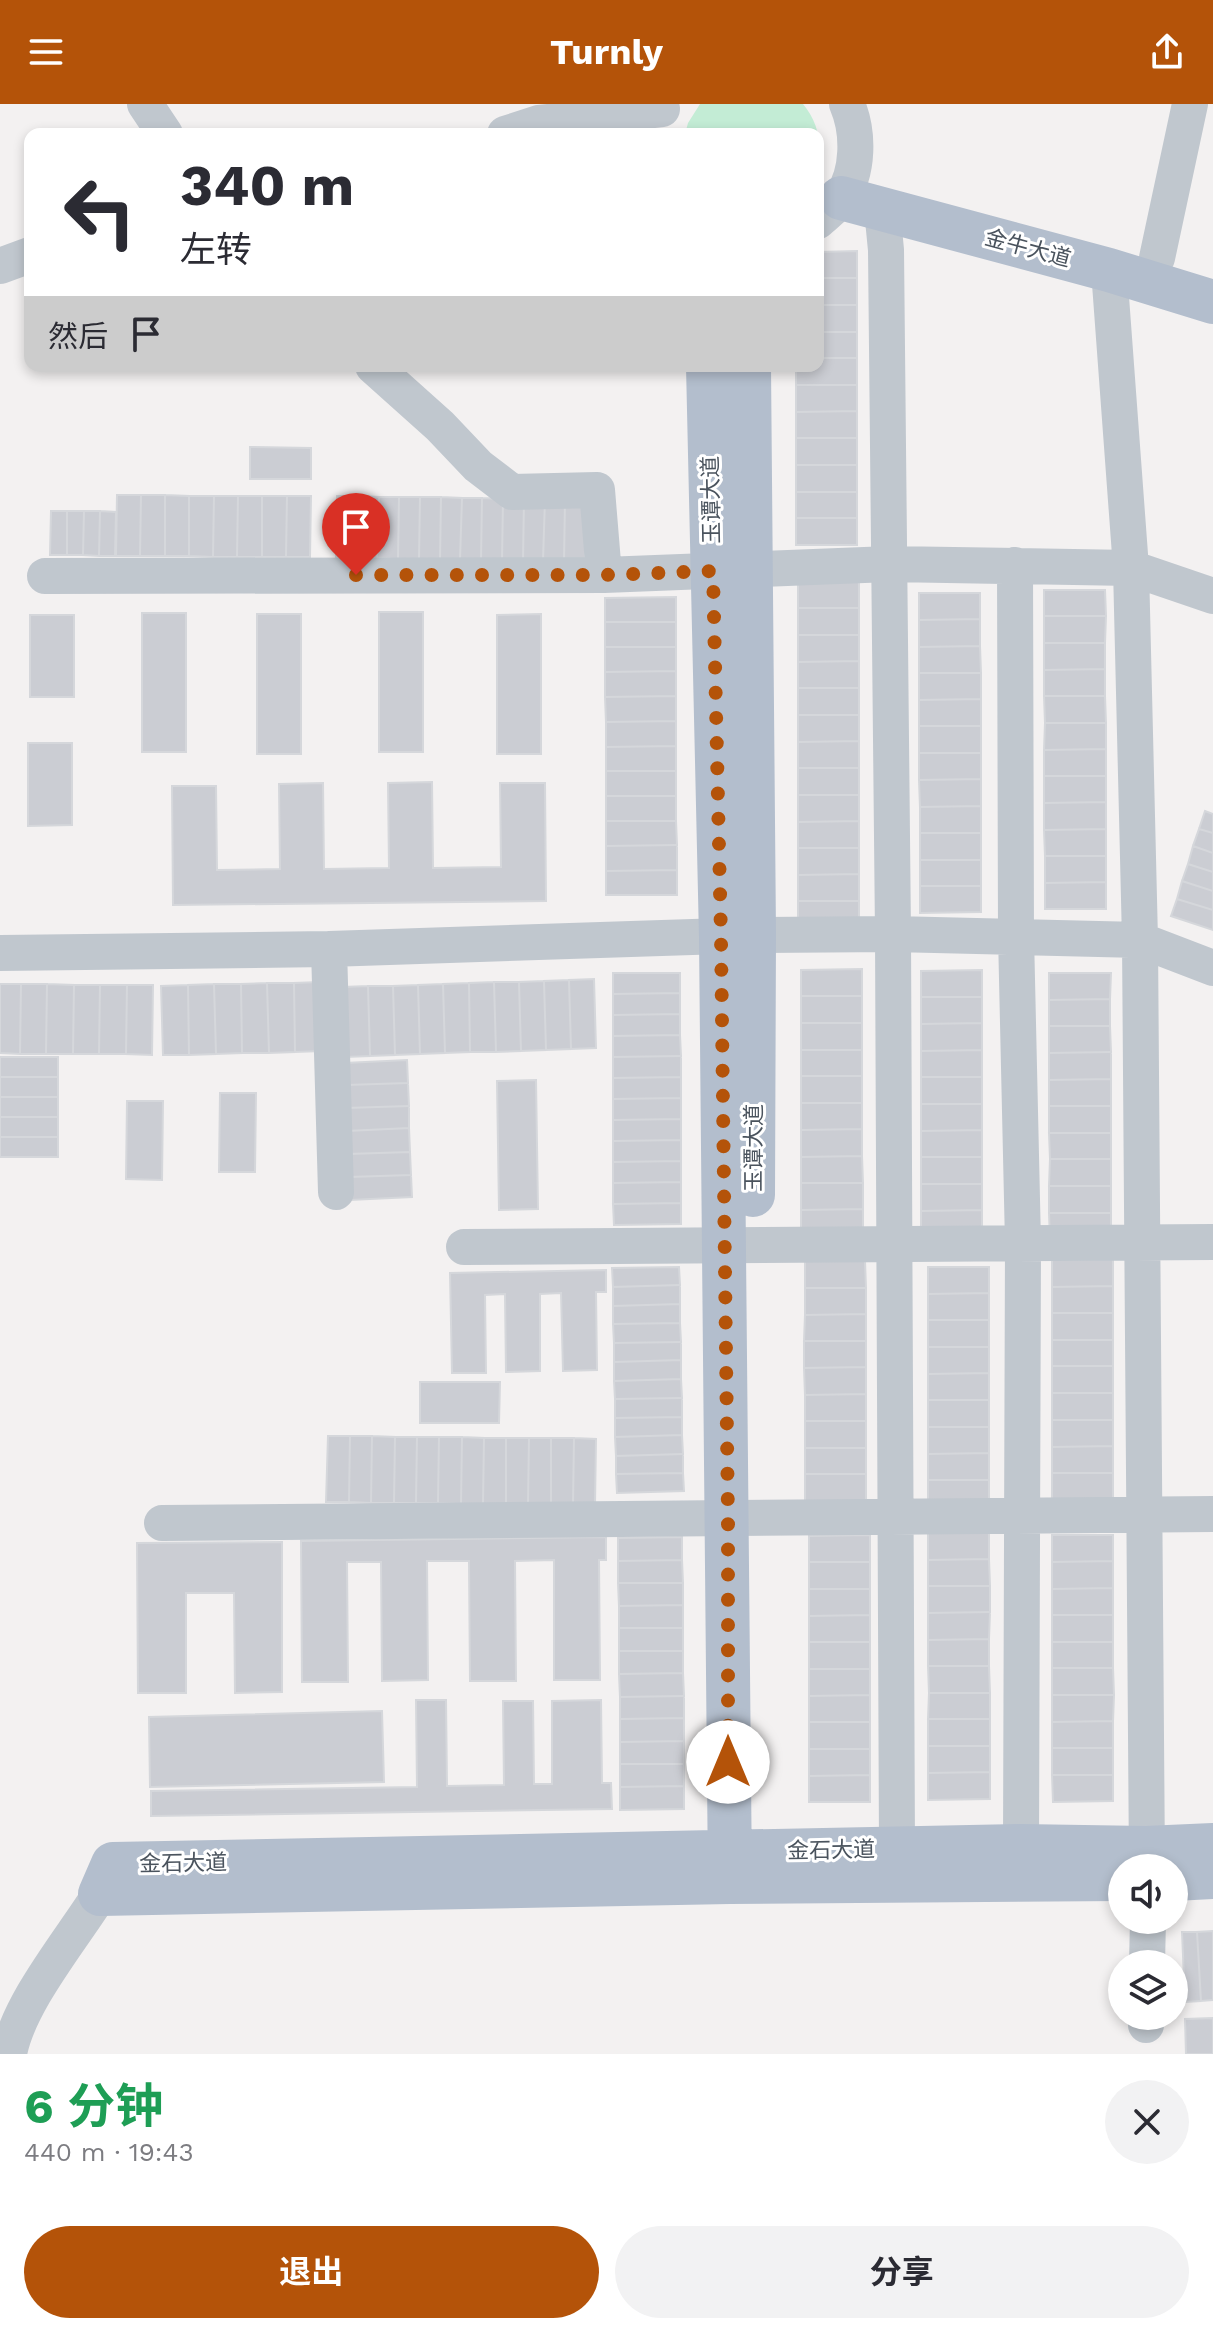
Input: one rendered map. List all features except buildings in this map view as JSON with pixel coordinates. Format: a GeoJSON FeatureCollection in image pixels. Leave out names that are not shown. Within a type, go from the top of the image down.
{"type":"FeatureCollection","features":[{"type":"Feature","properties":{"kind":"main road","name":"金牛大道"},"geometry":{"type":"LineString","coordinates":[[848,201],[1157,258],[1213,277]]}},
{"type":"Feature","properties":{"kind":"main road","name":"金牛大道"},"geometry":{"type":"LineString","coordinates":[[848,201],[1109,270],[1213,302]]}},
{"type":"Feature","properties":{"kind":"main road","name":"玉谭大道"},"geometry":{"type":"LineString","coordinates":[[709,372],[732,570]]}},
{"type":"Feature","properties":{"kind":"main road","name":"玉谭大道"},"geometry":{"type":"LineString","coordinates":[[744,1867],[738,936],[732,570],[748,372]]}},
{"type":"Feature","properties":{"kind":"main road","name":"金石大道"},"geometry":{"type":"LineString","coordinates":[[1187,1854],[1213,1845]]}},
{"type":"Feature","properties":{"kind":"main road","name":"金石大道"},"geometry":{"type":"LineString","coordinates":[[744,1867],[897,1849],[1021,1846],[1108,1861]]}},
{"type":"Feature","properties":{"kind":"main road","name":"金石大道"},"geometry":{"type":"LineString","coordinates":[[100,1894],[113,1864],[1108,1868]]}},
{"type":"Feature","properties":{"kind":"main road","name":"金石大道"},"geometry":{"type":"LineString","coordinates":[[1188,1874],[1213,1877]]}},
{"type":"Feature","properties":{"kind":"street"},"geometry":{"type":"LineString","coordinates":[[145,104],[161,128]]}},
{"type":"Feature","properties":{"kind":"street"},"geometry":{"type":"LineString","coordinates":[[847,104],[855,130],[856,147],[848,201],[886,250],[897,1849]]}},
{"type":"Feature","properties":{"kind":"street"},"geometry":{"type":"LineString","coordinates":[[1157,258],[1190,104]]}},
{"type":"Feature","properties":{"kind":"street"},"geometry":{"type":"LineString","coordinates":[[524,128],[539,123],[661,116]]}},
{"type":"Feature","properties":{"kind":"street"},"geometry":{"type":"LineString","coordinates":[[0,266],[24,257]]}},
{"type":"Feature","properties":{"kind":"street"},"geometry":{"type":"LineString","coordinates":[[1109,270],[1131,568],[1140,940],[1147,1854]]}},
{"type":"Feature","properties":{"kind":"street"},"geometry":{"type":"LineString","coordinates":[[380,372],[440,426],[478,466],[512,492],[597,490],[604,575]]}},
{"type":"Feature","properties":{"kind":"street"},"geometry":{"type":"LineString","coordinates":[[45,576],[604,575],[890,564],[1015,565],[1131,568],[1213,596]]}},
{"type":"Feature","properties":{"kind":"street"},"geometry":{"type":"LineString","coordinates":[[1015,565],[1016,935],[1023,1243],[1021,1846]]}},
{"type":"Feature","properties":{"kind":"street"},"geometry":{"type":"LineString","coordinates":[[0,953],[329,949],[738,936],[1016,935],[1140,940],[1213,968]]}},
{"type":"Feature","properties":{"kind":"street"},"geometry":{"type":"LineString","coordinates":[[329,949],[336,1192]]}},
{"type":"Feature","properties":{"kind":"street"},"geometry":{"type":"LineString","coordinates":[[464,1247],[1213,1242]]}},
{"type":"Feature","properties":{"kind":"street"},"geometry":{"type":"LineString","coordinates":[[162,1523],[1213,1514]]}},
{"type":"Feature","properties":{"kind":"street"},"geometry":{"type":"LineString","coordinates":[[9,2054],[11,2041],[37,1991],[100,1894]]}},
{"type":"Feature","properties":{"kind":"green space"},"geometry":{"type":"Polygon","coordinates":[[[700,104],[803,104],[816,128],[687,128],[700,104]]]}},
{"type":"Feature","properties":{"kind":"route"},"geometry":{"type":"LineString","coordinates":[[356,575],[604,575],[713,571],[721,937],[728,1762]]}}]}
